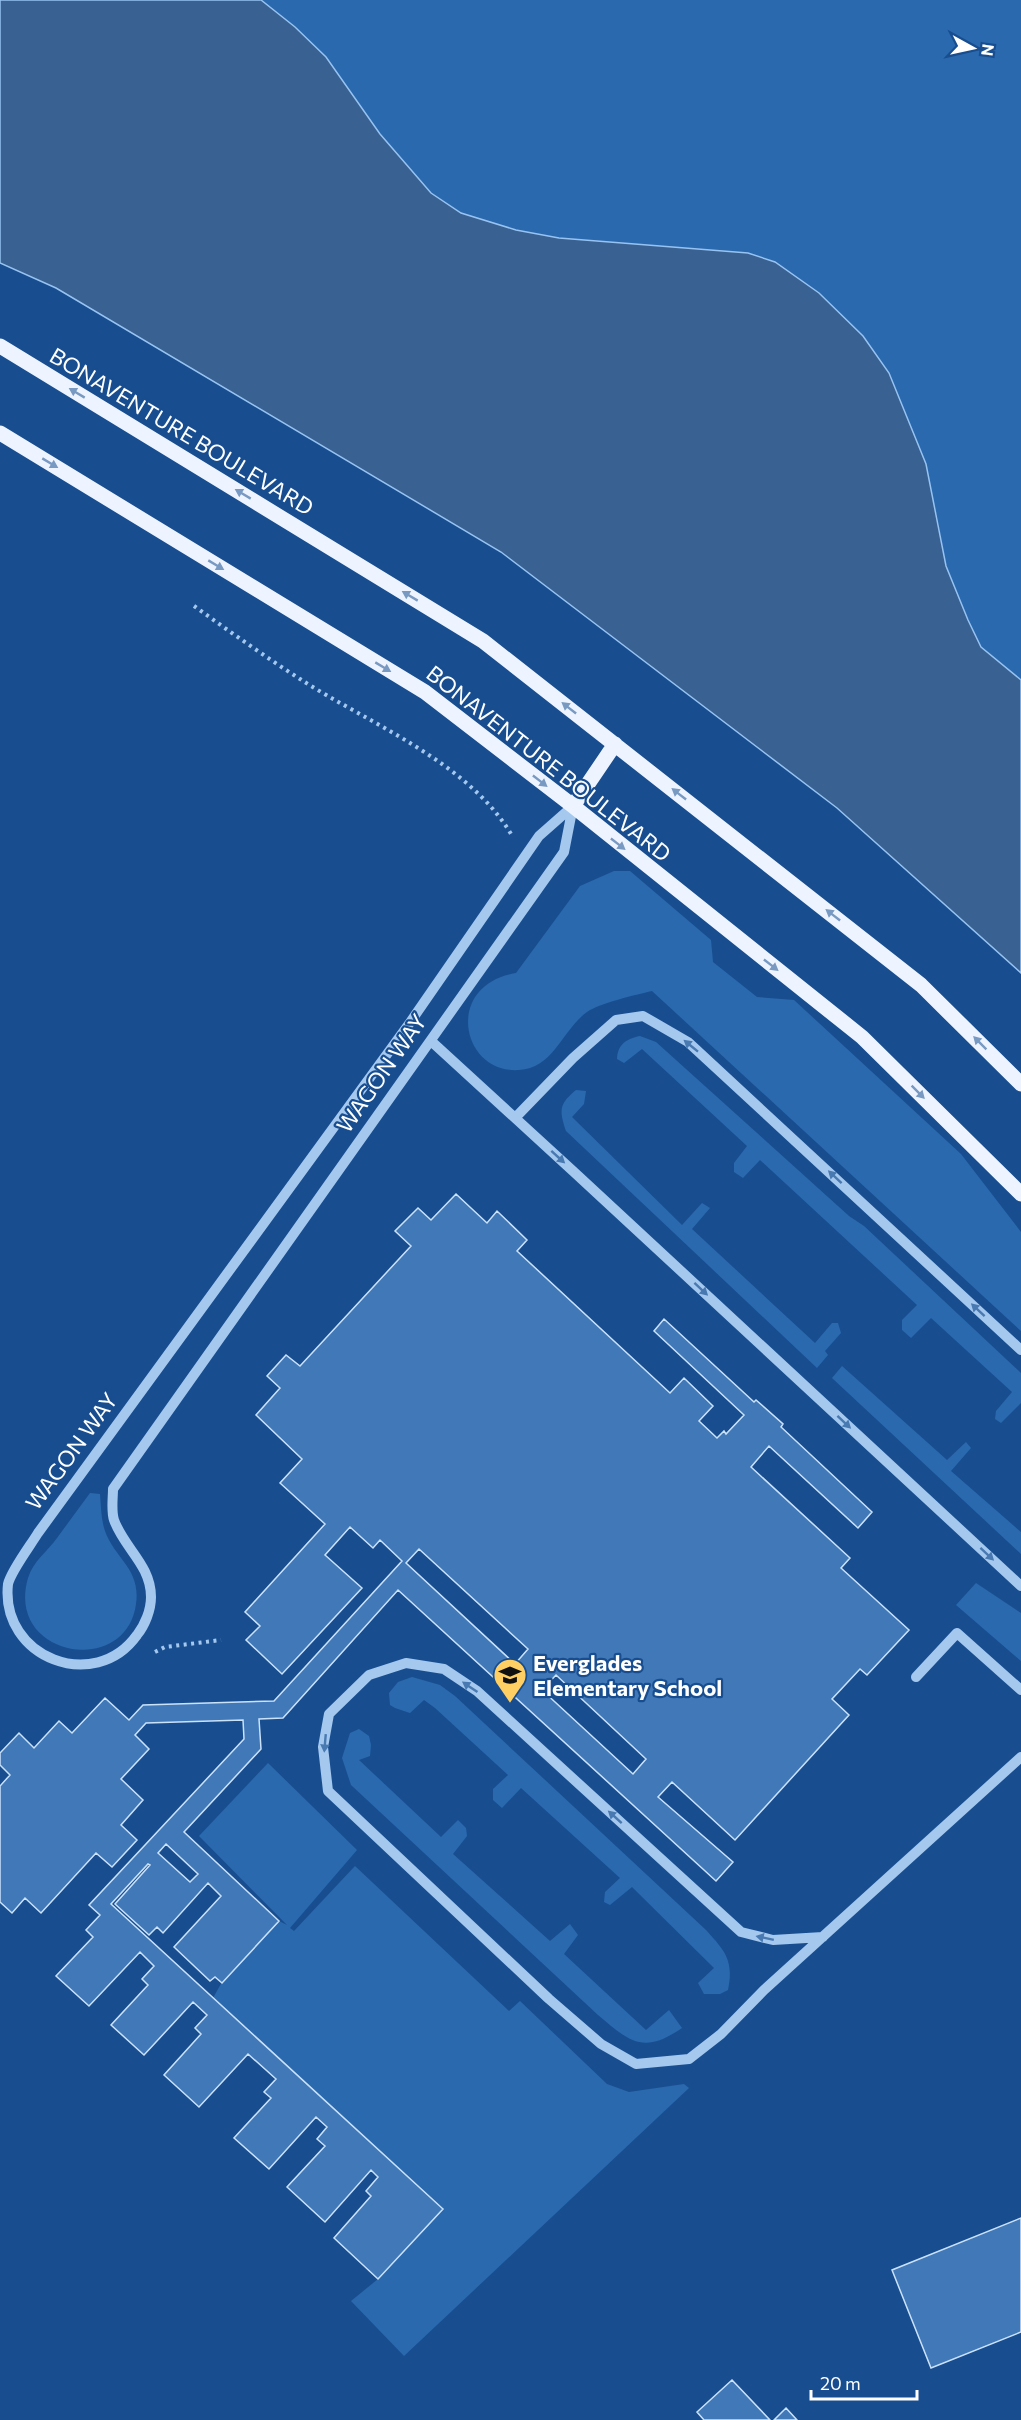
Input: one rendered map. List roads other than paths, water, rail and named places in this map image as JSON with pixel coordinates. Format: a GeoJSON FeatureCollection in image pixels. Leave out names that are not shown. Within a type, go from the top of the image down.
{"type":"FeatureCollection","features":[{"type":"Feature","properties":{"kind":"main road","name":"BONAVENTURE BOULEVARD"},"geometry":{"type":"LineString","coordinates":[[0,346],[483,640],[921,985],[1021,1084]]}},
{"type":"Feature","properties":{"kind":"main road","name":"BONAVENTURE BOULEVARD"},"geometry":{"type":"LineString","coordinates":[[0,433],[425,692],[573,806],[862,1037],[1021,1194]]}},
{"type":"Feature","properties":{"kind":"main road","name":"WAGON WAY"},"geometry":{"type":"LineString","coordinates":[[573,806],[615,744]]}},
{"type":"Feature","properties":{"kind":"street","name":"WAGON WAY"},"geometry":{"type":"LineString","coordinates":[[573,806],[564,852],[113,1488],[113,1518],[122,1537],[148,1576],[152,1598],[145,1625],[131,1644],[111,1659],[87,1665],[59,1662],[34,1650],[18,1635],[7,1610],[9,1582],[38,1533],[409,1024],[539,836],[573,806]]}},
{"type":"Feature","properties":{"kind":"street"},"geometry":{"type":"LineString","coordinates":[[515,1118],[573,1058],[616,1020],[643,1016],[688,1042],[1021,1350]]}},
{"type":"Feature","properties":{"kind":"street"},"geometry":{"type":"LineString","coordinates":[[431,1041],[1021,1586]]}},
{"type":"Feature","properties":{"kind":"street"},"geometry":{"type":"LineString","coordinates":[[916,1677],[957,1633],[1021,1690]]}},
{"type":"Feature","properties":{"kind":"street"},"geometry":{"type":"LineString","coordinates":[[823,1936],[773,1940],[741,1932],[477,1691],[444,1669],[406,1663],[369,1675],[329,1714],[323,1747],[328,1791],[549,1999],[601,2044],[636,2064],[689,2059],[721,2034],[764,1990],[1021,1757]]}},
{"type":"Feature","properties":{"kind":"place","name":"Everglades Elementary School"},"geometry":{"type":"Point","coordinates":[510,1704]}}]}
